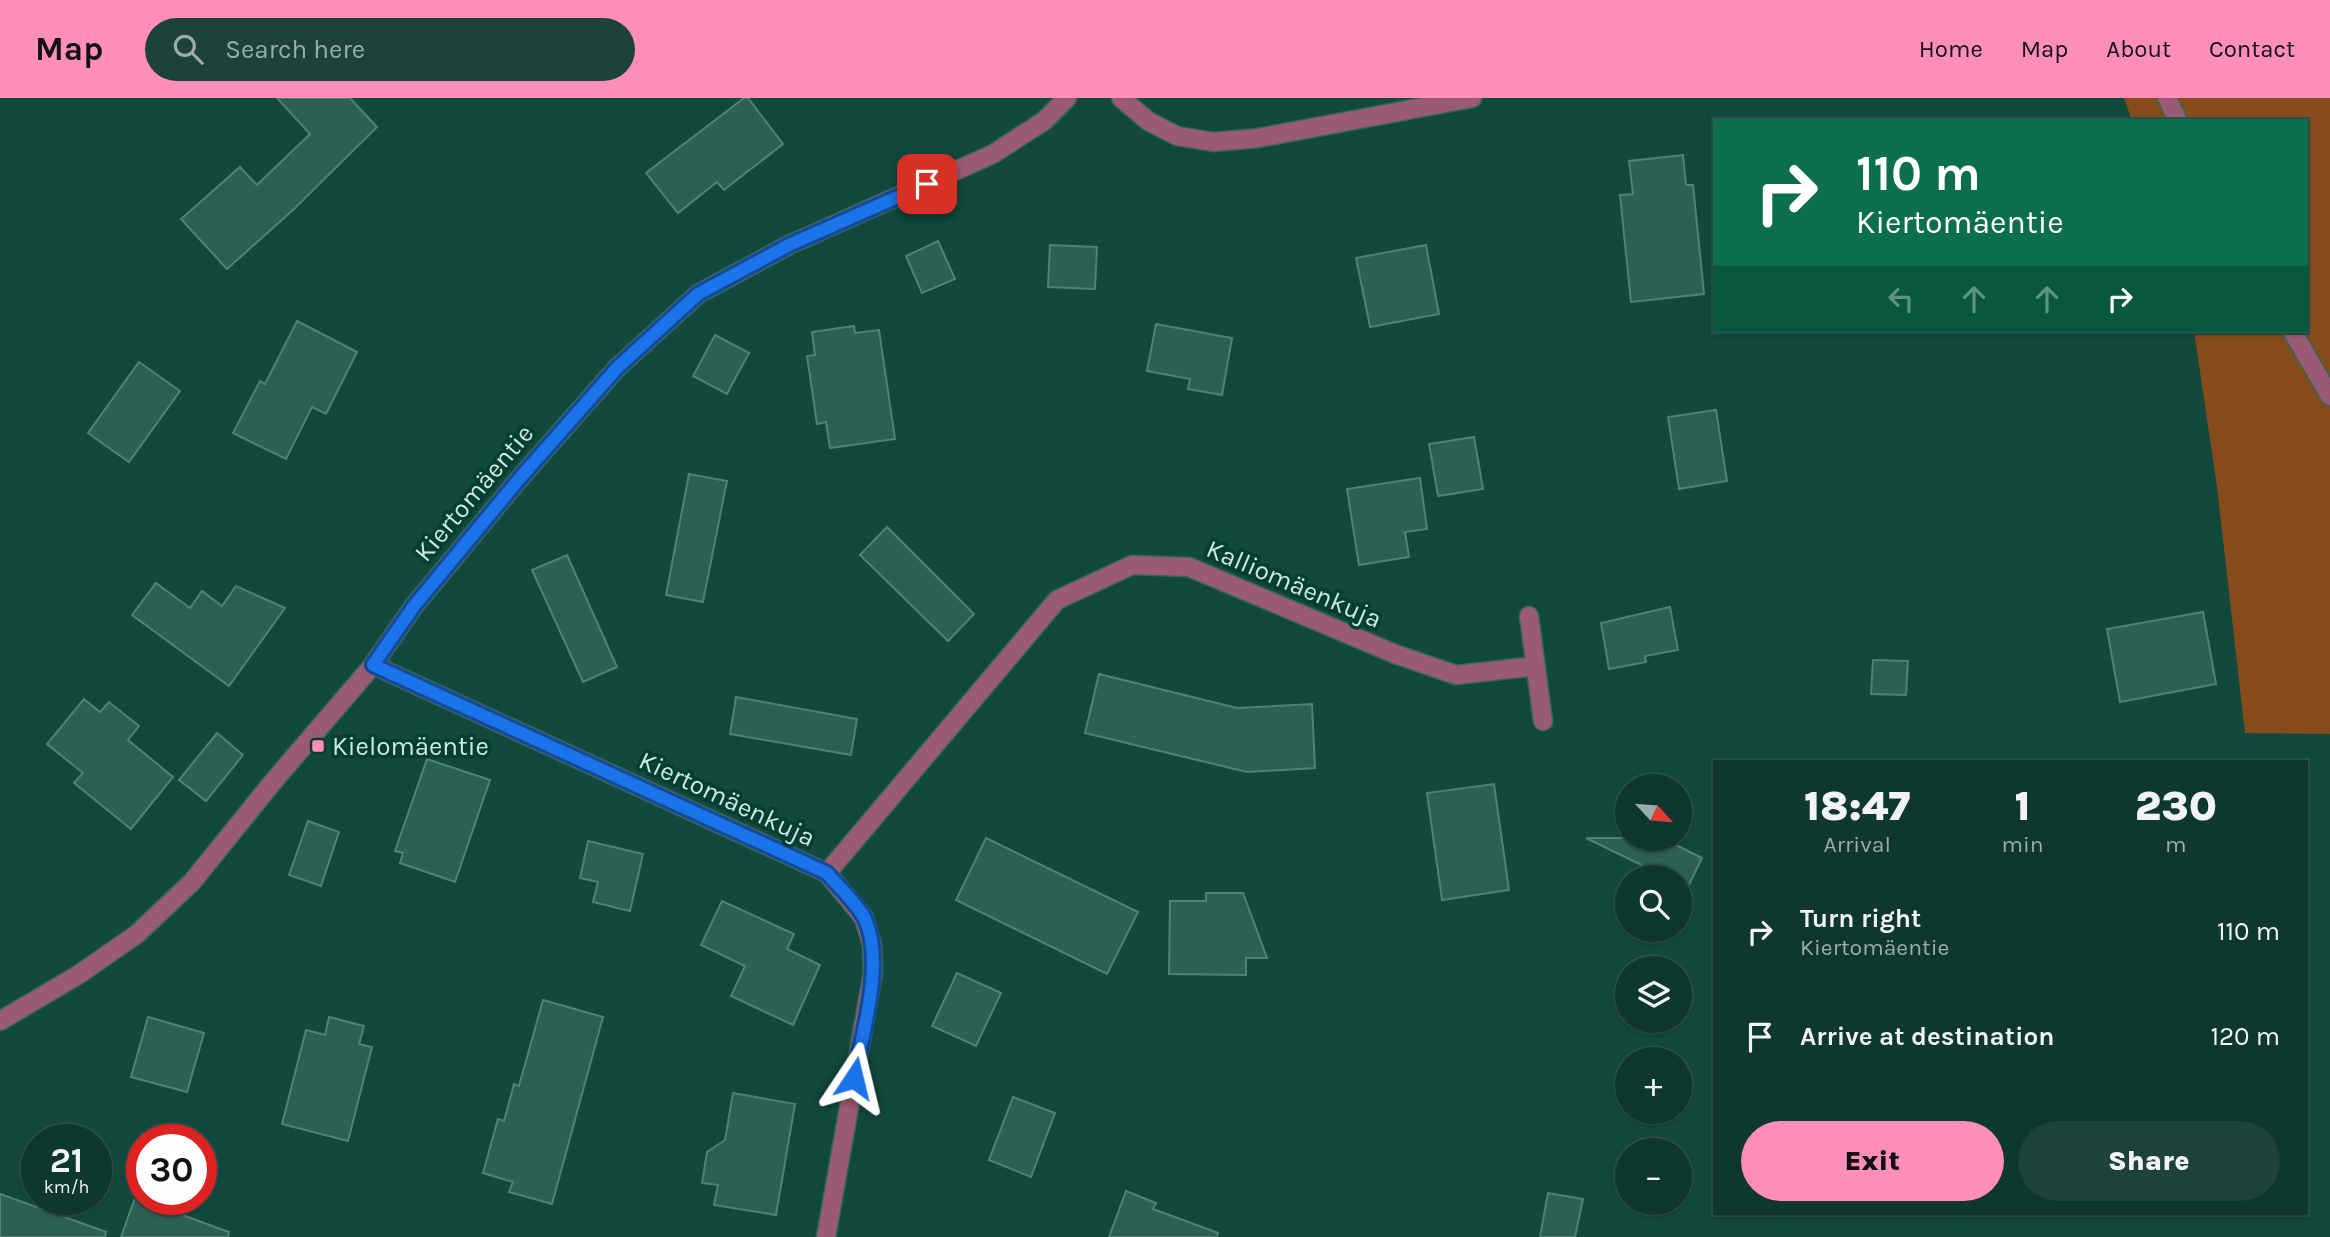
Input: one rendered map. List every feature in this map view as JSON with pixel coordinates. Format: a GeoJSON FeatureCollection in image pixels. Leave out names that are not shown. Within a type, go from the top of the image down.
{"type":"FeatureCollection","features":[{"type":"Feature","properties":{"kind":"street","name":"Kiertomäentie"},"geometry":{"type":"LineString","coordinates":[[0,1021],[78,975],[137,934],[192,882],[271,783],[373,665],[414,606],[590,398],[617,368],[698,294],[789,245],[993,154],[1044,121],[1067,98]]}},
{"type":"Feature","properties":{"kind":"street"},"geometry":{"type":"LineString","coordinates":[[1121,98],[1148,121],[1177,136],[1214,142],[1258,138],[1472,98]]}},
{"type":"Feature","properties":{"kind":"street"},"geometry":{"type":"LineString","coordinates":[[2167,98],[2177,119]]}},
{"type":"Feature","properties":{"kind":"street"},"geometry":{"type":"LineString","coordinates":[[2293,333],[2330,396]]}},
{"type":"Feature","properties":{"kind":"street","name":"Kalliomäenkuja"},"geometry":{"type":"LineString","coordinates":[[827,873],[1057,600],[1132,565],[1189,567],[1395,654],[1456,675],[1536,666]]}},
{"type":"Feature","properties":{"kind":"street"},"geometry":{"type":"LineString","coordinates":[[1529,616],[1543,721]]}},
{"type":"Feature","properties":{"kind":"street","name":"Kiertomäenkuja"},"geometry":{"type":"LineString","coordinates":[[373,665],[827,873],[864,918],[872,946],[873,972],[826,1237]]}},
{"type":"Feature","properties":{"kind":"shaded area"},"geometry":{"type":"Polygon","coordinates":[[[2124,98],[2330,98],[2330,734],[2245,733],[2217,487],[2194,333],[2308,333],[2308,119],[2131,119],[2124,98]]]}},
{"type":"Feature","properties":{"kind":"building"},"geometry":{"type":"Polygon","coordinates":[[[277,98],[350,98],[377,127],[294,209],[227,269],[181,219],[240,167],[257,185],[310,134],[277,98]]]}},
{"type":"Feature","properties":{"kind":"building"},"geometry":{"type":"Polygon","coordinates":[[[744,98],[748,98],[783,144],[724,190],[717,182],[678,213],[646,173],[744,98]]]}},
{"type":"Feature","properties":{"kind":"building"},"geometry":{"type":"Polygon","coordinates":[[[1683,155],[1686,185],[1693,185],[1704,294],[1631,302],[1620,195],[1633,194],[1629,161],[1683,155]]]}},
{"type":"Feature","properties":{"kind":"building"},"geometry":{"type":"Polygon","coordinates":[[[938,241],[955,279],[922,293],[906,256],[938,241]]]}},
{"type":"Feature","properties":{"kind":"building"},"geometry":{"type":"Polygon","coordinates":[[[1050,245],[1097,247],[1095,289],[1048,287],[1050,245]]]}},
{"type":"Feature","properties":{"kind":"building"},"geometry":{"type":"Polygon","coordinates":[[[1426,245],[1439,314],[1370,327],[1356,258],[1426,245]]]}},
{"type":"Feature","properties":{"kind":"building"},"geometry":{"type":"Polygon","coordinates":[[[297,321],[357,352],[326,414],[312,407],[286,459],[233,433],[260,381],[265,384],[297,321]]]}},
{"type":"Feature","properties":{"kind":"building"},"geometry":{"type":"Polygon","coordinates":[[[1156,324],[1232,338],[1222,395],[1188,389],[1190,379],[1147,371],[1156,324]]]}},
{"type":"Feature","properties":{"kind":"building"},"geometry":{"type":"Polygon","coordinates":[[[854,326],[855,333],[879,330],[895,439],[830,448],[826,422],[817,424],[807,356],[815,355],[812,332],[854,326]]]}},
{"type":"Feature","properties":{"kind":"building"},"geometry":{"type":"Polygon","coordinates":[[[715,335],[749,353],[727,394],[693,376],[715,335]]]}},
{"type":"Feature","properties":{"kind":"building"},"geometry":{"type":"Polygon","coordinates":[[[139,362],[180,391],[129,462],[88,433],[139,362]]]}},
{"type":"Feature","properties":{"kind":"building"},"geometry":{"type":"Polygon","coordinates":[[[1716,410],[1727,481],[1679,489],[1668,417],[1716,410]]]}},
{"type":"Feature","properties":{"kind":"building"},"geometry":{"type":"Polygon","coordinates":[[[1474,437],[1483,489],[1438,496],[1429,444],[1474,437]]]}},
{"type":"Feature","properties":{"kind":"building"},"geometry":{"type":"Polygon","coordinates":[[[689,474],[727,481],[703,602],[666,595],[689,474]]]}},
{"type":"Feature","properties":{"kind":"building"},"geometry":{"type":"Polygon","coordinates":[[[1420,478],[1427,529],[1405,532],[1409,557],[1359,565],[1347,489],[1420,478]]]}},
{"type":"Feature","properties":{"kind":"building"},"geometry":{"type":"Polygon","coordinates":[[[887,527],[974,614],[948,641],[860,555],[887,527]]]}},
{"type":"Feature","properties":{"kind":"building"},"geometry":{"type":"Polygon","coordinates":[[[567,555],[617,667],[583,682],[532,570],[567,555]]]}},
{"type":"Feature","properties":{"kind":"building"},"geometry":{"type":"Polygon","coordinates":[[[156,583],[190,608],[202,591],[222,606],[236,586],[285,608],[229,686],[132,615],[156,583]]]}},
{"type":"Feature","properties":{"kind":"building"},"geometry":{"type":"Polygon","coordinates":[[[1670,607],[1678,650],[1645,656],[1646,662],[1609,669],[1601,623],[1670,607]]]}},
{"type":"Feature","properties":{"kind":"building"},"geometry":{"type":"Polygon","coordinates":[[[2203,612],[2216,684],[2120,702],[2107,629],[2203,612]]]}},
{"type":"Feature","properties":{"kind":"building"},"geometry":{"type":"Polygon","coordinates":[[[1873,660],[1908,661],[1906,695],[1871,694],[1873,660]]]}},
{"type":"Feature","properties":{"kind":"building"},"geometry":{"type":"Polygon","coordinates":[[[1099,674],[1237,708],[1312,704],[1315,768],[1247,772],[1085,733],[1099,674]]]}},
{"type":"Feature","properties":{"kind":"building"},"geometry":{"type":"Polygon","coordinates":[[[736,697],[857,719],[851,755],[730,734],[736,697]]]}},
{"type":"Feature","properties":{"kind":"building"},"geometry":{"type":"Polygon","coordinates":[[[84,699],[100,712],[109,702],[139,726],[128,740],[173,777],[131,829],[74,783],[83,773],[47,744],[84,699]]]}},
{"type":"Feature","properties":{"kind":"building"},"geometry":{"type":"Polygon","coordinates":[[[217,733],[243,755],[206,801],[179,780],[217,733]]]}},
{"type":"Feature","properties":{"kind":"building"},"geometry":{"type":"Polygon","coordinates":[[[427,759],[490,780],[455,882],[400,863],[403,853],[395,851],[427,759]]]}},
{"type":"Feature","properties":{"kind":"building"},"geometry":{"type":"Polygon","coordinates":[[[1494,784],[1509,890],[1442,900],[1427,793],[1494,784]]]}},
{"type":"Feature","properties":{"kind":"building"},"geometry":{"type":"Polygon","coordinates":[[[308,821],[339,832],[321,886],[289,875],[308,821]]]}},
{"type":"Feature","properties":{"kind":"building"},"geometry":{"type":"Polygon","coordinates":[[[986,838],[1138,912],[1107,974],[956,900],[986,838]]]}},
{"type":"Feature","properties":{"kind":"building"},"geometry":{"type":"Polygon","coordinates":[[[1586,838],[1615,838],[1615,851],[1688,851],[1702,858],[1692,879],[1692,865],[1642,865],[1586,838]]]}},
{"type":"Feature","properties":{"kind":"building"},"geometry":{"type":"Polygon","coordinates":[[[588,841],[643,854],[630,911],[593,902],[598,882],[580,878],[588,841]]]}},
{"type":"Feature","properties":{"kind":"building"},"geometry":{"type":"Polygon","coordinates":[[[1206,893],[1243,893],[1267,958],[1246,958],[1246,975],[1169,974],[1170,901],[1206,901],[1206,893]]]}},
{"type":"Feature","properties":{"kind":"building"},"geometry":{"type":"Polygon","coordinates":[[[722,901],[794,934],[787,949],[820,965],[793,1025],[731,996],[745,966],[701,945],[722,901]]]}},
{"type":"Feature","properties":{"kind":"building"},"geometry":{"type":"Polygon","coordinates":[[[957,973],[1001,993],[976,1046],[932,1026],[957,973]]]}},
{"type":"Feature","properties":{"kind":"building"},"geometry":{"type":"Polygon","coordinates":[[[543,1000],[603,1017],[552,1204],[509,1192],[513,1182],[483,1173],[498,1119],[504,1121],[514,1084],[519,1086],[543,1000]]]}},
{"type":"Feature","properties":{"kind":"building"},"geometry":{"type":"Polygon","coordinates":[[[148,1017],[204,1033],[187,1092],[131,1077],[148,1017]]]}},
{"type":"Feature","properties":{"kind":"building"},"geometry":{"type":"Polygon","coordinates":[[[329,1017],[364,1026],[359,1044],[372,1047],[348,1141],[282,1124],[306,1030],[325,1035],[329,1017]]]}},
{"type":"Feature","properties":{"kind":"building"},"geometry":{"type":"Polygon","coordinates":[[[733,1093],[795,1104],[776,1215],[714,1205],[718,1185],[702,1183],[707,1152],[725,1140],[733,1093]]]}},
{"type":"Feature","properties":{"kind":"building"},"geometry":{"type":"Polygon","coordinates":[[[1013,1097],[1055,1113],[1031,1177],[989,1160],[1013,1097]]]}},
{"type":"Feature","properties":{"kind":"building"},"geometry":{"type":"Polygon","coordinates":[[[1126,1191],[1156,1203],[1153,1209],[1218,1233],[1217,1237],[1109,1237],[1126,1191]]]}},
{"type":"Feature","properties":{"kind":"building"},"geometry":{"type":"Polygon","coordinates":[[[1548,1193],[1583,1199],[1575,1237],[1540,1237],[1548,1193]]]}},
{"type":"Feature","properties":{"kind":"building"},"geometry":{"type":"Polygon","coordinates":[[[0,1194],[21,1202],[21,1215],[59,1215],[106,1232],[105,1237],[0,1237],[0,1194]]]}},
{"type":"Feature","properties":{"kind":"building"},"geometry":{"type":"Polygon","coordinates":[[[129,1215],[182,1215],[229,1232],[228,1237],[121,1237],[129,1215]]]}},
{"type":"Feature","properties":{"kind":"place","name":"Kielomäentie"},"geometry":{"type":"Point","coordinates":[318,746]}},
{"type":"Feature","properties":{"kind":"route"},"geometry":{"type":"LineString","coordinates":[[854,1078],[873,972],[872,946],[864,918],[827,873],[373,665],[414,606],[520,478],[617,368],[698,294],[789,245],[927,184]]}}]}
